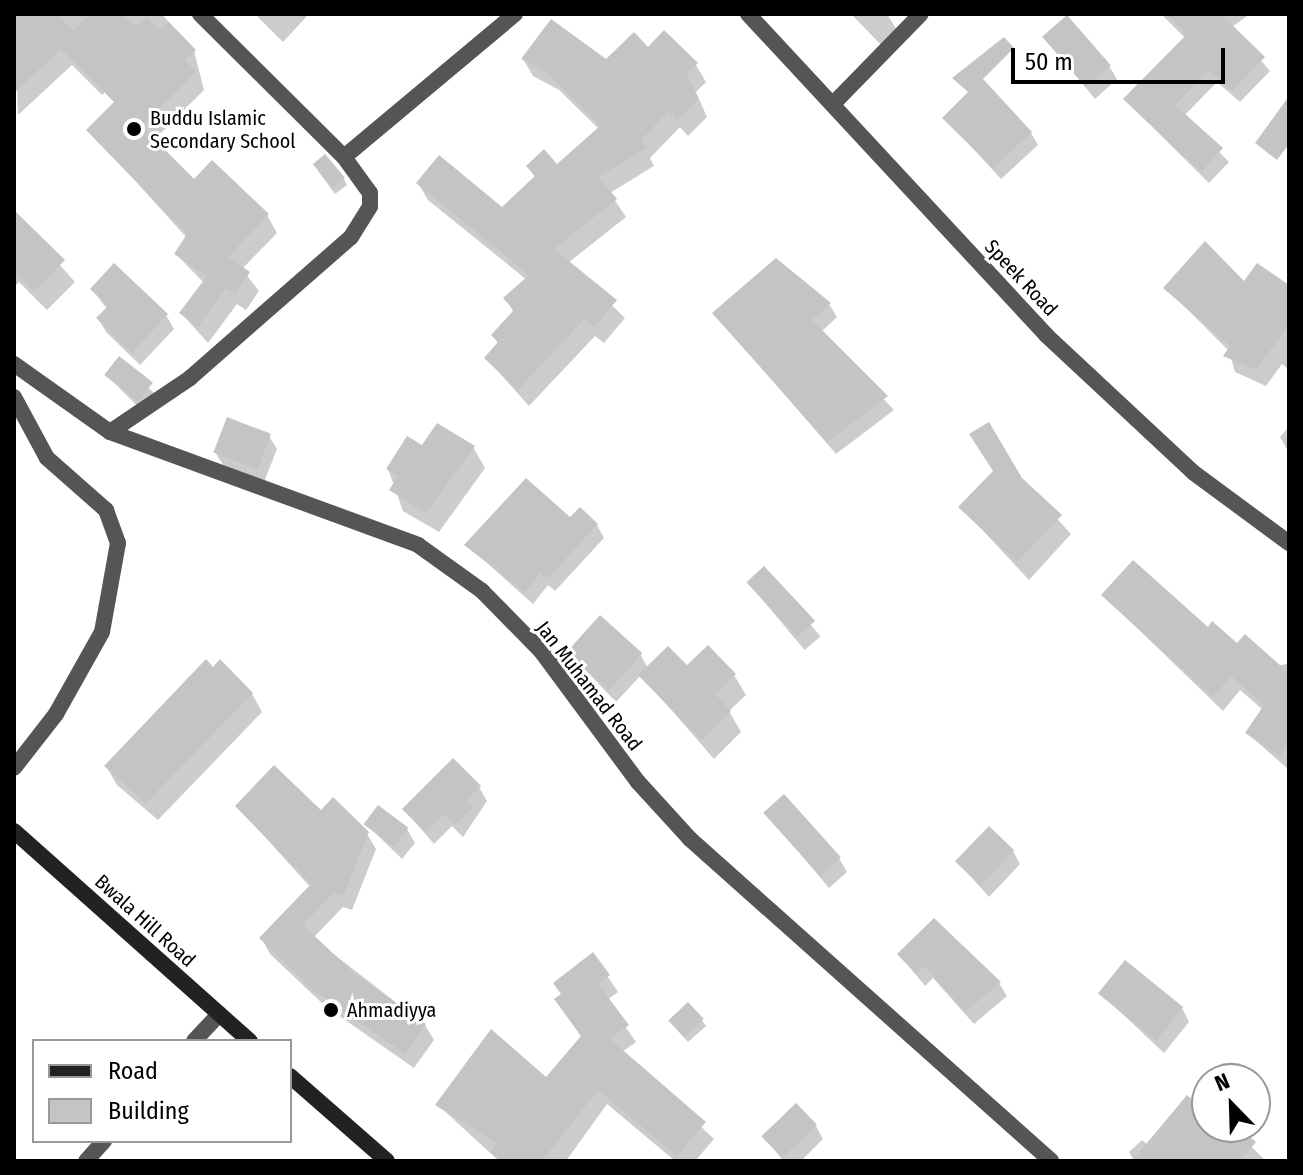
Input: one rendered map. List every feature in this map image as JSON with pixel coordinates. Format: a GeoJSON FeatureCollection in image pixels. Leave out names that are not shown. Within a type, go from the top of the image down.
{"type":"FeatureCollection","features":[{"type":"Feature","properties":{"kind":"street"},"geometry":{"type":"LineString","coordinates":[[110,432],[190,378],[357,230],[372,199],[344,157],[200,14]]}},
{"type":"Feature","properties":{"kind":"street"},"geometry":{"type":"LineString","coordinates":[[344,157],[515,14]]}},
{"type":"Feature","properties":{"kind":"street","name":"Speek Road"},"geometry":{"type":"LineString","coordinates":[[748,14],[1090,377],[1194,473],[1289,543]]}},
{"type":"Feature","properties":{"kind":"street"},"geometry":{"type":"LineString","coordinates":[[834,103],[921,14]]}},
{"type":"Feature","properties":{"kind":"street","name":"Jan Muhamad Road"},"geometry":{"type":"LineString","coordinates":[[14,364],[110,432],[418,545],[482,591],[541,651],[638,782],[690,839],[1051,1161]]}},
{"type":"Feature","properties":{"kind":"street"},"geometry":{"type":"LineString","coordinates":[[14,397],[47,458],[106,510],[118,543],[102,632],[56,714],[14,768]]}},
{"type":"Feature","properties":{"kind":"street","name":"Bwala Hill Road"},"geometry":{"type":"LineString","coordinates":[[14,831],[248,1039]]}},
{"type":"Feature","properties":{"kind":"street"},"geometry":{"type":"LineString","coordinates":[[196,1039],[219,1014]]}},
{"type":"Feature","properties":{"kind":"street"},"geometry":{"type":"LineString","coordinates":[[292,1078],[387,1161]]}},
{"type":"Feature","properties":{"kind":"street"},"geometry":{"type":"LineString","coordinates":[[86,1161],[102,1143]]}},
{"type":"Feature","properties":{"kind":"building"},"geometry":{"type":"Polygon","coordinates":[[[14,14],[58,14],[73,31],[90,14],[122,14],[136,27],[147,17],[160,30],[169,22],[196,50],[185,60],[196,72],[141,126],[194,179],[212,160],[269,214],[228,257],[250,272],[235,294],[226,288],[198,327],[179,313],[207,276],[174,254],[187,234],[86,130],[114,102],[61,49],[14,93],[14,14]]]}},
{"type":"Feature","properties":{"kind":"building"},"geometry":{"type":"Polygon","coordinates":[[[1166,14],[1221,14],[1265,57],[1232,91],[1209,70],[1175,105],[1223,148],[1201,172],[1123,99],[1186,35],[1166,14]]]}},
{"type":"Feature","properties":{"kind":"building"},"geometry":{"type":"Polygon","coordinates":[[[1067,15],[1111,66],[1086,87],[1042,37],[1067,15]]]}},
{"type":"Feature","properties":{"kind":"building"},"geometry":{"type":"Polygon","coordinates":[[[551,19],[606,59],[634,32],[648,47],[664,30],[698,63],[687,73],[698,99],[677,120],[669,111],[641,140],[646,148],[598,177],[617,199],[554,249],[617,300],[594,327],[584,319],[518,390],[484,358],[498,342],[491,335],[514,310],[503,298],[529,275],[416,183],[439,155],[502,207],[535,176],[526,166],[544,149],[557,164],[600,126],[547,73],[521,59],[551,19]]]}},
{"type":"Feature","properties":{"kind":"building"},"geometry":{"type":"Polygon","coordinates":[[[1004,37],[1014,48],[983,79],[1032,132],[993,168],[942,118],[968,92],[952,78],[1004,37]]]}},
{"type":"Feature","properties":{"kind":"building"},"geometry":{"type":"Polygon","coordinates":[[[1289,96],[1289,144],[1277,160],[1255,143],[1289,96]]]}},
{"type":"Feature","properties":{"kind":"building"},"geometry":{"type":"Polygon","coordinates":[[[325,154],[345,178],[333,188],[313,164],[325,154]]]}},
{"type":"Feature","properties":{"kind":"building"},"geometry":{"type":"Polygon","coordinates":[[[14,210],[65,260],[34,291],[14,271],[14,210]]]}},
{"type":"Feature","properties":{"kind":"building"},"geometry":{"type":"Polygon","coordinates":[[[1205,241],[1244,281],[1257,263],[1289,285],[1289,325],[1256,370],[1223,356],[1230,346],[1163,288],[1205,241]]]}},
{"type":"Feature","properties":{"kind":"building"},"geometry":{"type":"Polygon","coordinates":[[[776,258],[831,303],[812,320],[888,396],[827,442],[712,313],[776,258]]]}},
{"type":"Feature","properties":{"kind":"building"},"geometry":{"type":"Polygon","coordinates":[[[114,263],[168,314],[132,353],[96,318],[108,306],[90,289],[114,263]]]}},
{"type":"Feature","properties":{"kind":"building"},"geometry":{"type":"Polygon","coordinates":[[[119,356],[153,382],[138,401],[104,375],[119,356]]]}},
{"type":"Feature","properties":{"kind":"building"},"geometry":{"type":"Polygon","coordinates":[[[227,417],[271,434],[257,469],[213,452],[227,417]]]}},
{"type":"Feature","properties":{"kind":"building"},"geometry":{"type":"Polygon","coordinates":[[[989,422],[1022,478],[1062,515],[1017,562],[958,507],[993,471],[969,434],[989,422]]]}},
{"type":"Feature","properties":{"kind":"building"},"geometry":{"type":"Polygon","coordinates":[[[437,423],[475,446],[426,513],[389,490],[398,476],[386,469],[407,436],[422,445],[437,423]]]}},
{"type":"Feature","properties":{"kind":"building"},"geometry":{"type":"Polygon","coordinates":[[[526,478],[570,517],[580,507],[598,524],[547,579],[540,573],[525,592],[464,545],[526,478]]]}},
{"type":"Feature","properties":{"kind":"building"},"geometry":{"type":"Polygon","coordinates":[[[1133,560],[1208,627],[1212,621],[1237,643],[1245,634],[1289,673],[1289,743],[1280,756],[1245,733],[1264,705],[1231,676],[1213,697],[1101,595],[1133,560]]]}},
{"type":"Feature","properties":{"kind":"building"},"geometry":{"type":"Polygon","coordinates":[[[764,566],[815,621],[798,637],[746,582],[764,566]]]}},
{"type":"Feature","properties":{"kind":"building"},"geometry":{"type":"Polygon","coordinates":[[[600,615],[642,653],[609,690],[567,652],[600,615]]]}},
{"type":"Feature","properties":{"kind":"building"},"geometry":{"type":"Polygon","coordinates":[[[708,645],[736,674],[715,694],[731,711],[701,740],[638,675],[668,646],[687,665],[708,645]]]}},
{"type":"Feature","properties":{"kind":"building"},"geometry":{"type":"Polygon","coordinates":[[[206,659],[213,667],[220,659],[253,693],[146,803],[104,766],[206,659]]]}},
{"type":"Feature","properties":{"kind":"building"},"geometry":{"type":"Polygon","coordinates":[[[453,758],[481,786],[466,801],[473,808],[455,825],[444,814],[425,832],[402,809],[453,758]]]}},
{"type":"Feature","properties":{"kind":"building"},"geometry":{"type":"Polygon","coordinates":[[[274,765],[321,810],[333,797],[369,832],[343,896],[334,892],[303,925],[355,974],[426,1024],[405,1054],[314,991],[259,938],[311,884],[235,806],[274,765]]]}},
{"type":"Feature","properties":{"kind":"building"},"geometry":{"type":"Polygon","coordinates":[[[784,794],[841,857],[820,876],[763,813],[784,794]]]}},
{"type":"Feature","properties":{"kind":"building"},"geometry":{"type":"Polygon","coordinates":[[[378,805],[408,828],[394,847],[364,824],[378,805]]]}},
{"type":"Feature","properties":{"kind":"building"},"geometry":{"type":"Polygon","coordinates":[[[989,826],[1014,850],[980,886],[955,861],[989,826]]]}},
{"type":"Feature","properties":{"kind":"building"},"geometry":{"type":"Polygon","coordinates":[[[934,918],[1001,982],[965,1012],[925,966],[916,974],[897,954],[934,918]]]}},
{"type":"Feature","properties":{"kind":"building"},"geometry":{"type":"Polygon","coordinates":[[[593,952],[610,975],[598,984],[629,1025],[610,1039],[706,1122],[677,1156],[598,1090],[542,1161],[502,1161],[491,1152],[497,1143],[435,1105],[491,1029],[546,1077],[581,1036],[554,999],[561,994],[553,983],[593,952]]]}},
{"type":"Feature","properties":{"kind":"building"},"geometry":{"type":"Polygon","coordinates":[[[1125,960],[1183,1007],[1156,1041],[1098,993],[1125,960]]]}},
{"type":"Feature","properties":{"kind":"building"},"geometry":{"type":"Polygon","coordinates":[[[688,1002],[704,1019],[684,1037],[668,1020],[688,1002]]]}},
{"type":"Feature","properties":{"kind":"building"},"geometry":{"type":"Polygon","coordinates":[[[1187,1095],[1191,1098],[1191,1143],[1255,1143],[1240,1161],[1132,1161],[1187,1095]]]}},
{"type":"Feature","properties":{"kind":"building"},"geometry":{"type":"Polygon","coordinates":[[[796,1103],[817,1125],[782,1158],[761,1136],[796,1103]]]}},
{"type":"Feature","properties":{"kind":"place","name":"Buddu Islamic Secondary School"},"geometry":{"type":"Point","coordinates":[134,129]}},
{"type":"Feature","properties":{"kind":"place","name":"Ahmadiyya"},"geometry":{"type":"Point","coordinates":[331,1010]}}]}
